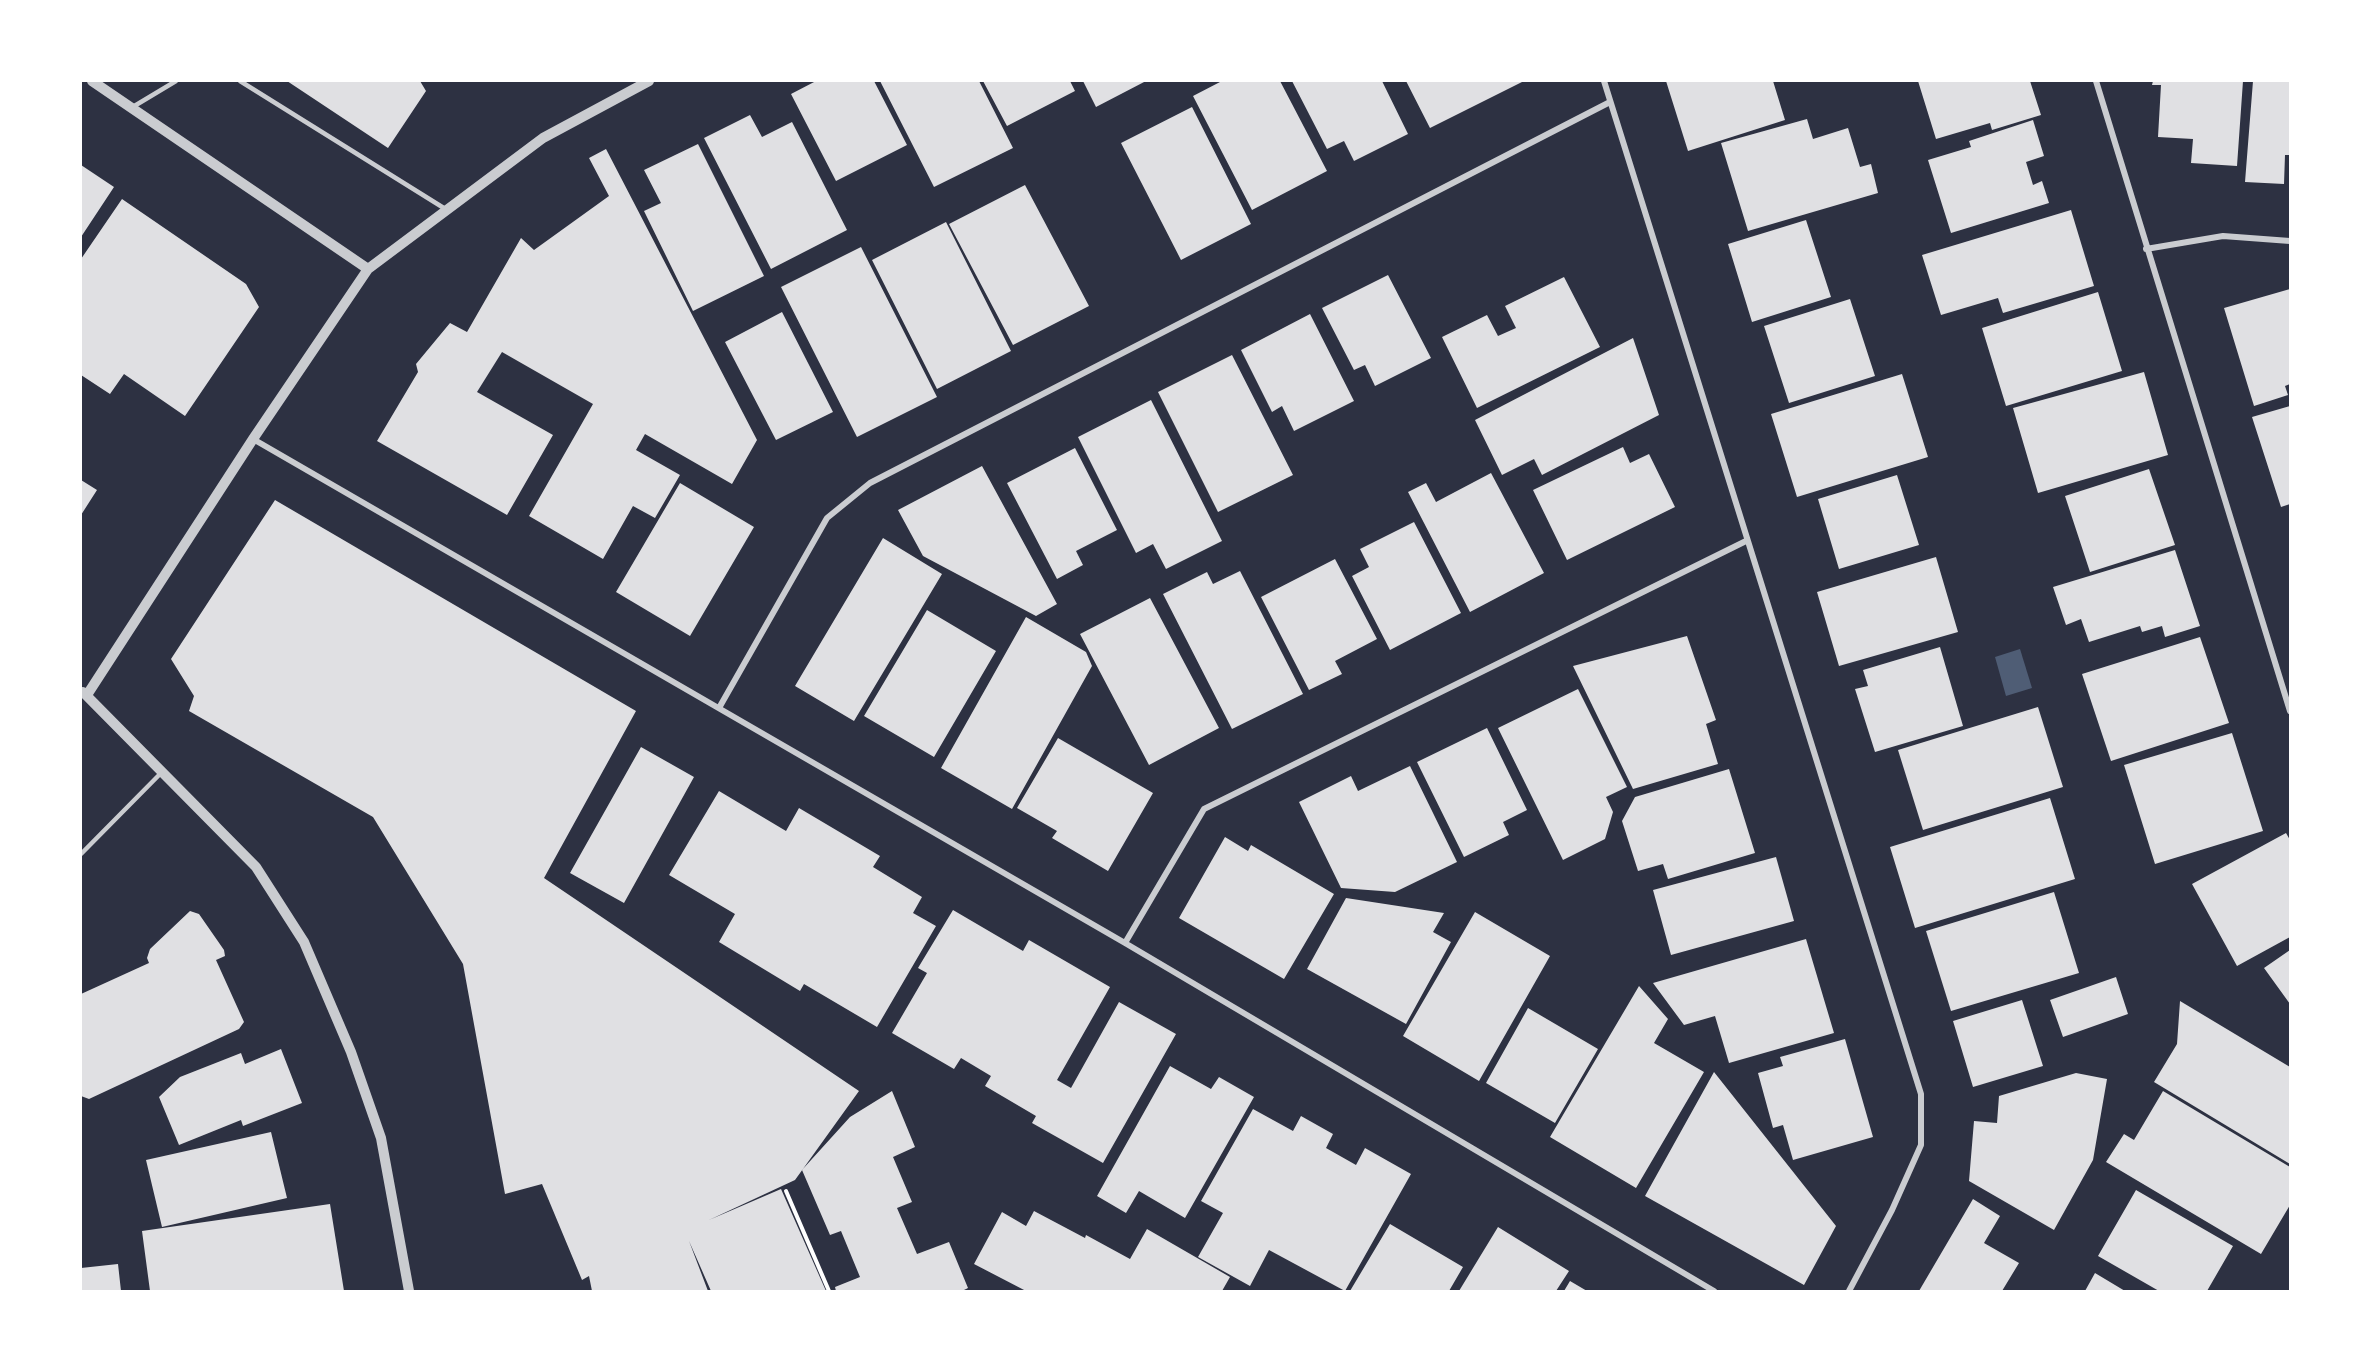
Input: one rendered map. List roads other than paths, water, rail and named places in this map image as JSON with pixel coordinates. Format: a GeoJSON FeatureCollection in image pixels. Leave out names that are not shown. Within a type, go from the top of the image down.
{"type":"FeatureCollection","features":[{"type":"Feature","properties":{"kind":"street"},"geometry":{"type":"LineString","coordinates":[[92,81],[369,269]]}},
{"type":"Feature","properties":{"kind":"street"},"geometry":{"type":"LineString","coordinates":[[409,1291],[381,1138],[351,1052],[304,942],[256,867],[83,696],[369,269],[543,138],[649,81]]}},
{"type":"Feature","properties":{"kind":"street"},"geometry":{"type":"LineString","coordinates":[[1604,81],[1746,541],[1921,1094],[1921,1145],[1892,1210],[1849,1291]]}},
{"type":"Feature","properties":{"kind":"street"},"geometry":{"type":"LineString","coordinates":[[2096,81],[2290,711]]}},
{"type":"Feature","properties":{"kind":"street"},"geometry":{"type":"LineString","coordinates":[[719,708],[827,518],[870,483],[1610,102]]}},
{"type":"Feature","properties":{"kind":"street"},"geometry":{"type":"LineString","coordinates":[[2146,249],[2223,236],[2290,241]]}},
{"type":"Feature","properties":{"kind":"street"},"geometry":{"type":"LineString","coordinates":[[253,439],[1125,943],[1714,1291]]}},
{"type":"Feature","properties":{"kind":"street"},"geometry":{"type":"LineString","coordinates":[[1125,943],[1204,809],[1746,541]]}},
{"type":"Feature","properties":{"kind":"lane"},"geometry":{"type":"LineString","coordinates":[[131,108],[176,81]]}},
{"type":"Feature","properties":{"kind":"lane"},"geometry":{"type":"LineString","coordinates":[[240,81],[447,210]]}},
{"type":"Feature","properties":{"kind":"lane"},"geometry":{"type":"LineString","coordinates":[[81,854],[162,772]]}},
{"type":"Feature","properties":{"kind":"water"},"geometry":{"type":"Polygon","coordinates":[[[2020,649],[2032,688],[2006,696],[1995,657],[2020,649]]]}}]}
